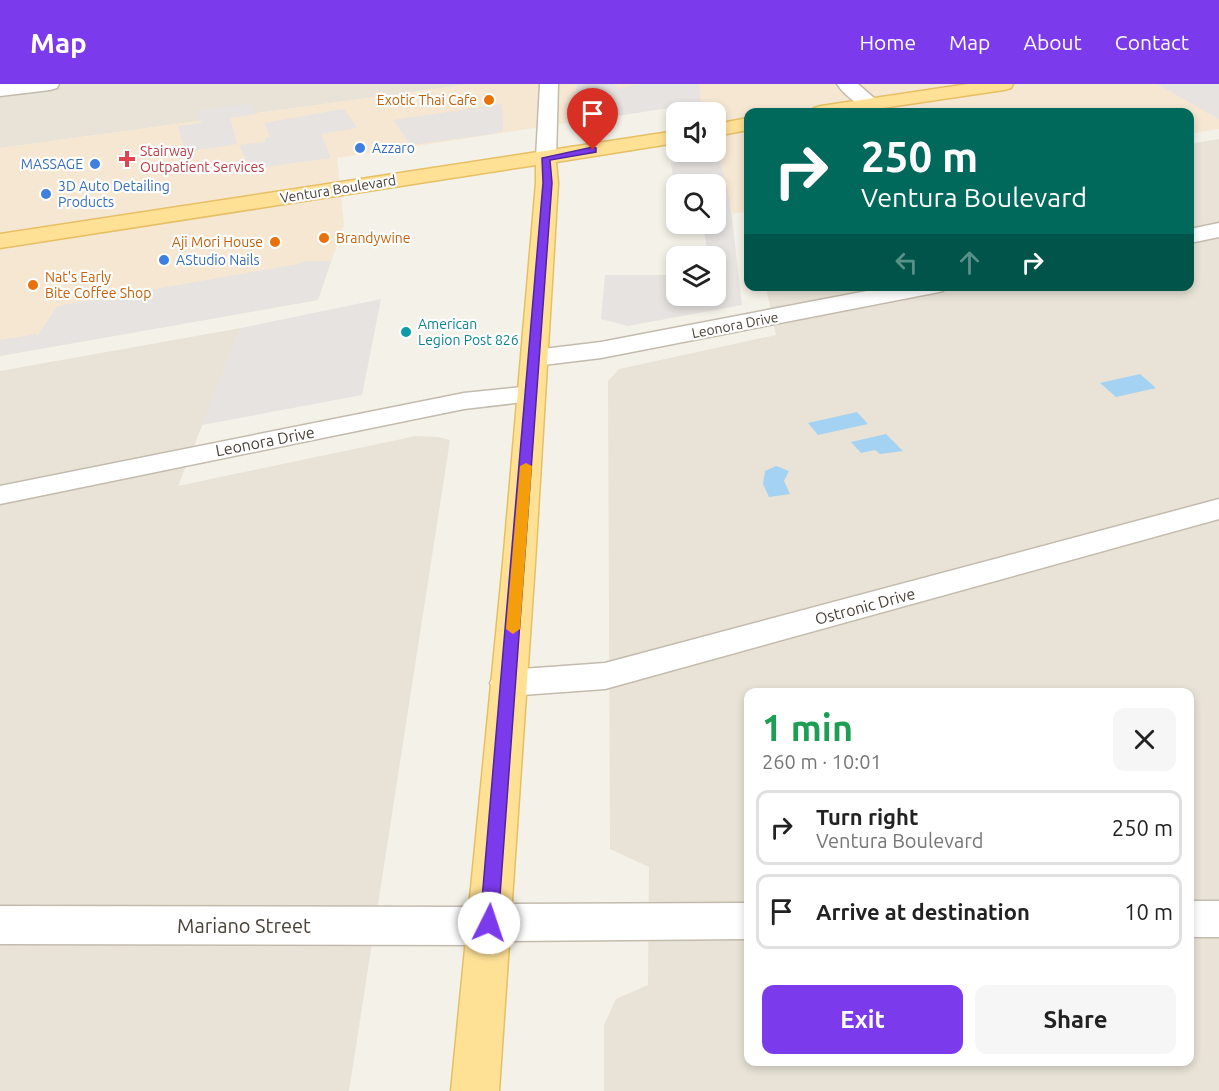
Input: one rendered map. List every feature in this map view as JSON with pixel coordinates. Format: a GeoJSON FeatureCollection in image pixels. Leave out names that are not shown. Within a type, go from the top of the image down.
{"type":"FeatureCollection","features":[{"type":"Feature","properties":{"kind":"main road"},"geometry":{"type":"LineString","coordinates":[[846,108],[1004,84]]}},
{"type":"Feature","properties":{"kind":"main road"},"geometry":{"type":"LineString","coordinates":[[726,128],[744,125]]}},
{"type":"Feature","properties":{"kind":"main road","name":"Ventura Boulevard"},"geometry":{"type":"LineString","coordinates":[[0,241],[666,138]]}},
{"type":"Feature","properties":{"kind":"main road"},"geometry":{"type":"LineString","coordinates":[[475,1091],[535,358],[547,183],[546,158]]}},
{"type":"Feature","properties":{"kind":"street"},"geometry":{"type":"LineString","coordinates":[[0,90],[50,84]]}},
{"type":"Feature","properties":{"kind":"street"},"geometry":{"type":"LineString","coordinates":[[546,158],[549,84]]}},
{"type":"Feature","properties":{"kind":"street"},"geometry":{"type":"LineString","coordinates":[[846,84],[872,104]]}},
{"type":"Feature","properties":{"kind":"street"},"geometry":{"type":"LineString","coordinates":[[1194,235],[1219,230]]}},
{"type":"Feature","properties":{"kind":"street","name":"Leonora Drive"},"geometry":{"type":"LineString","coordinates":[[535,358],[605,349],[908,291]]}},
{"type":"Feature","properties":{"kind":"street","name":"Leonora Drive"},"geometry":{"type":"LineString","coordinates":[[0,495],[464,401],[531,394]]}},
{"type":"Feature","properties":{"kind":"street","name":"Ostronic Drive"},"geometry":{"type":"LineString","coordinates":[[508,683],[605,676],[1219,509]]}},
{"type":"Feature","properties":{"kind":"street"},"geometry":{"type":"LineString","coordinates":[[1194,919],[1219,919]]}},
{"type":"Feature","properties":{"kind":"street","name":"Mariano Street"},"geometry":{"type":"LineString","coordinates":[[0,925],[744,921]]}},
{"type":"Feature","properties":{"kind":"shaded area"},"geometry":{"type":"Polygon","coordinates":[[[0,84],[471,84],[0,148],[0,84]]]}},
{"type":"Feature","properties":{"kind":"shaded area"},"geometry":{"type":"Polygon","coordinates":[[[471,84],[1219,84],[1219,129],[1194,133],[1194,108],[744,108],[744,212],[733,214],[726,185],[726,174],[723,174],[721,162],[726,162],[726,102],[666,102],[666,108],[337,158],[344,225],[318,300],[0,356],[0,148],[471,84]]]}},
{"type":"Feature","properties":{"kind":"shaded area"},"geometry":{"type":"Polygon","coordinates":[[[577,84],[614,84],[618,88],[643,84],[699,84],[701,102],[666,102],[666,108],[578,122],[571,118],[577,84]]]}},
{"type":"Feature","properties":{"kind":"shaded area"},"geometry":{"type":"Polygon","coordinates":[[[1157,84],[1219,84],[1219,119],[1157,84]]]}},
{"type":"Feature","properties":{"kind":"shaded area"},"geometry":{"type":"Polygon","coordinates":[[[251,103],[256,114],[230,118],[237,144],[185,152],[178,126],[202,123],[196,111],[251,103]]]}},
{"type":"Feature","properties":{"kind":"shaded area"},"geometry":{"type":"Polygon","coordinates":[[[502,104],[503,131],[492,134],[411,145],[393,120],[502,104]]]}},
{"type":"Feature","properties":{"kind":"shaded area"},"geometry":{"type":"Polygon","coordinates":[[[344,109],[357,128],[321,134],[331,158],[251,169],[239,145],[265,142],[265,138],[270,137],[264,123],[344,109]]]}},
{"type":"Feature","properties":{"kind":"shaded area"},"geometry":{"type":"Polygon","coordinates":[[[1219,139],[1219,1091],[604,1091],[604,1025],[616,999],[648,985],[649,867],[610,849],[608,381],[619,369],[776,335],[767,291],[1194,291],[1194,143],[1219,139]]]}},
{"type":"Feature","properties":{"kind":"shaded area"},"geometry":{"type":"Polygon","coordinates":[[[720,162],[723,174],[673,174],[671,163],[720,162]]]}},
{"type":"Feature","properties":{"kind":"shaded area"},"geometry":{"type":"Polygon","coordinates":[[[726,185],[730,201],[742,305],[628,326],[601,319],[605,275],[666,275],[666,306],[726,306],[726,246],[706,246],[705,234],[726,234],[726,185]]]}},
{"type":"Feature","properties":{"kind":"shaded area"},"geometry":{"type":"Polygon","coordinates":[[[306,261],[331,261],[318,300],[0,356],[0,340],[37,334],[35,340],[57,306],[306,261]]]}},
{"type":"Feature","properties":{"kind":"shaded area"},"geometry":{"type":"Polygon","coordinates":[[[381,299],[362,395],[202,425],[241,328],[381,299]]]}},
{"type":"Feature","properties":{"kind":"shaded area"},"geometry":{"type":"Polygon","coordinates":[[[241,328],[178,486],[416,436],[450,440],[349,1091],[0,1091],[0,371],[241,328]]]}},
{"type":"Feature","properties":{"kind":"water"},"geometry":{"type":"Polygon","coordinates":[[[1140,374],[1156,388],[1116,397],[1100,383],[1140,374]]]}},
{"type":"Feature","properties":{"kind":"water"},"geometry":{"type":"Polygon","coordinates":[[[857,412],[868,424],[818,435],[808,423],[857,412]]]}},
{"type":"Feature","properties":{"kind":"water"},"geometry":{"type":"Polygon","coordinates":[[[886,434],[903,451],[880,454],[875,450],[861,453],[851,442],[886,434]]]}},
{"type":"Feature","properties":{"kind":"water"},"geometry":{"type":"Polygon","coordinates":[[[776,466],[789,471],[784,481],[790,494],[769,497],[763,484],[765,471],[776,466]]]}},
{"type":"Feature","properties":{"kind":"slow traffic"},"geometry":{"type":"LineString","coordinates":[[513,629],[526,466]]}},
{"type":"Feature","properties":{"kind":"place","name":"Exotic Thai Cafe"},"geometry":{"type":"Point","coordinates":[489,100]}},
{"type":"Feature","properties":{"kind":"place","name":"Azzaro"},"geometry":{"type":"Point","coordinates":[360,148]}},
{"type":"Feature","properties":{"kind":"place","name":"Stairway Outpatient Services"},"geometry":{"type":"Point","coordinates":[127,159]}},
{"type":"Feature","properties":{"kind":"place","name":"MASSAGE"},"geometry":{"type":"Point","coordinates":[95,164]}},
{"type":"Feature","properties":{"kind":"place","name":"3D Auto Detailing Products"},"geometry":{"type":"Point","coordinates":[46,194]}},
{"type":"Feature","properties":{"kind":"place","name":"Brandywine"},"geometry":{"type":"Point","coordinates":[324,238]}},
{"type":"Feature","properties":{"kind":"place","name":"Aji Mori House"},"geometry":{"type":"Point","coordinates":[275,242]}},
{"type":"Feature","properties":{"kind":"place","name":"AStudio Nails"},"geometry":{"type":"Point","coordinates":[164,260]}},
{"type":"Feature","properties":{"kind":"place","name":"Nat's Early Bite Coffee Shop"},"geometry":{"type":"Point","coordinates":[33,285]}},
{"type":"Feature","properties":{"kind":"place","name":"American Legion Post 826"},"geometry":{"type":"Point","coordinates":[406,332]}},
{"type":"Feature","properties":{"kind":"route"},"geometry":{"type":"LineString","coordinates":[[489,923],[535,358],[547,183],[546,158],[593,150]]}}]}
